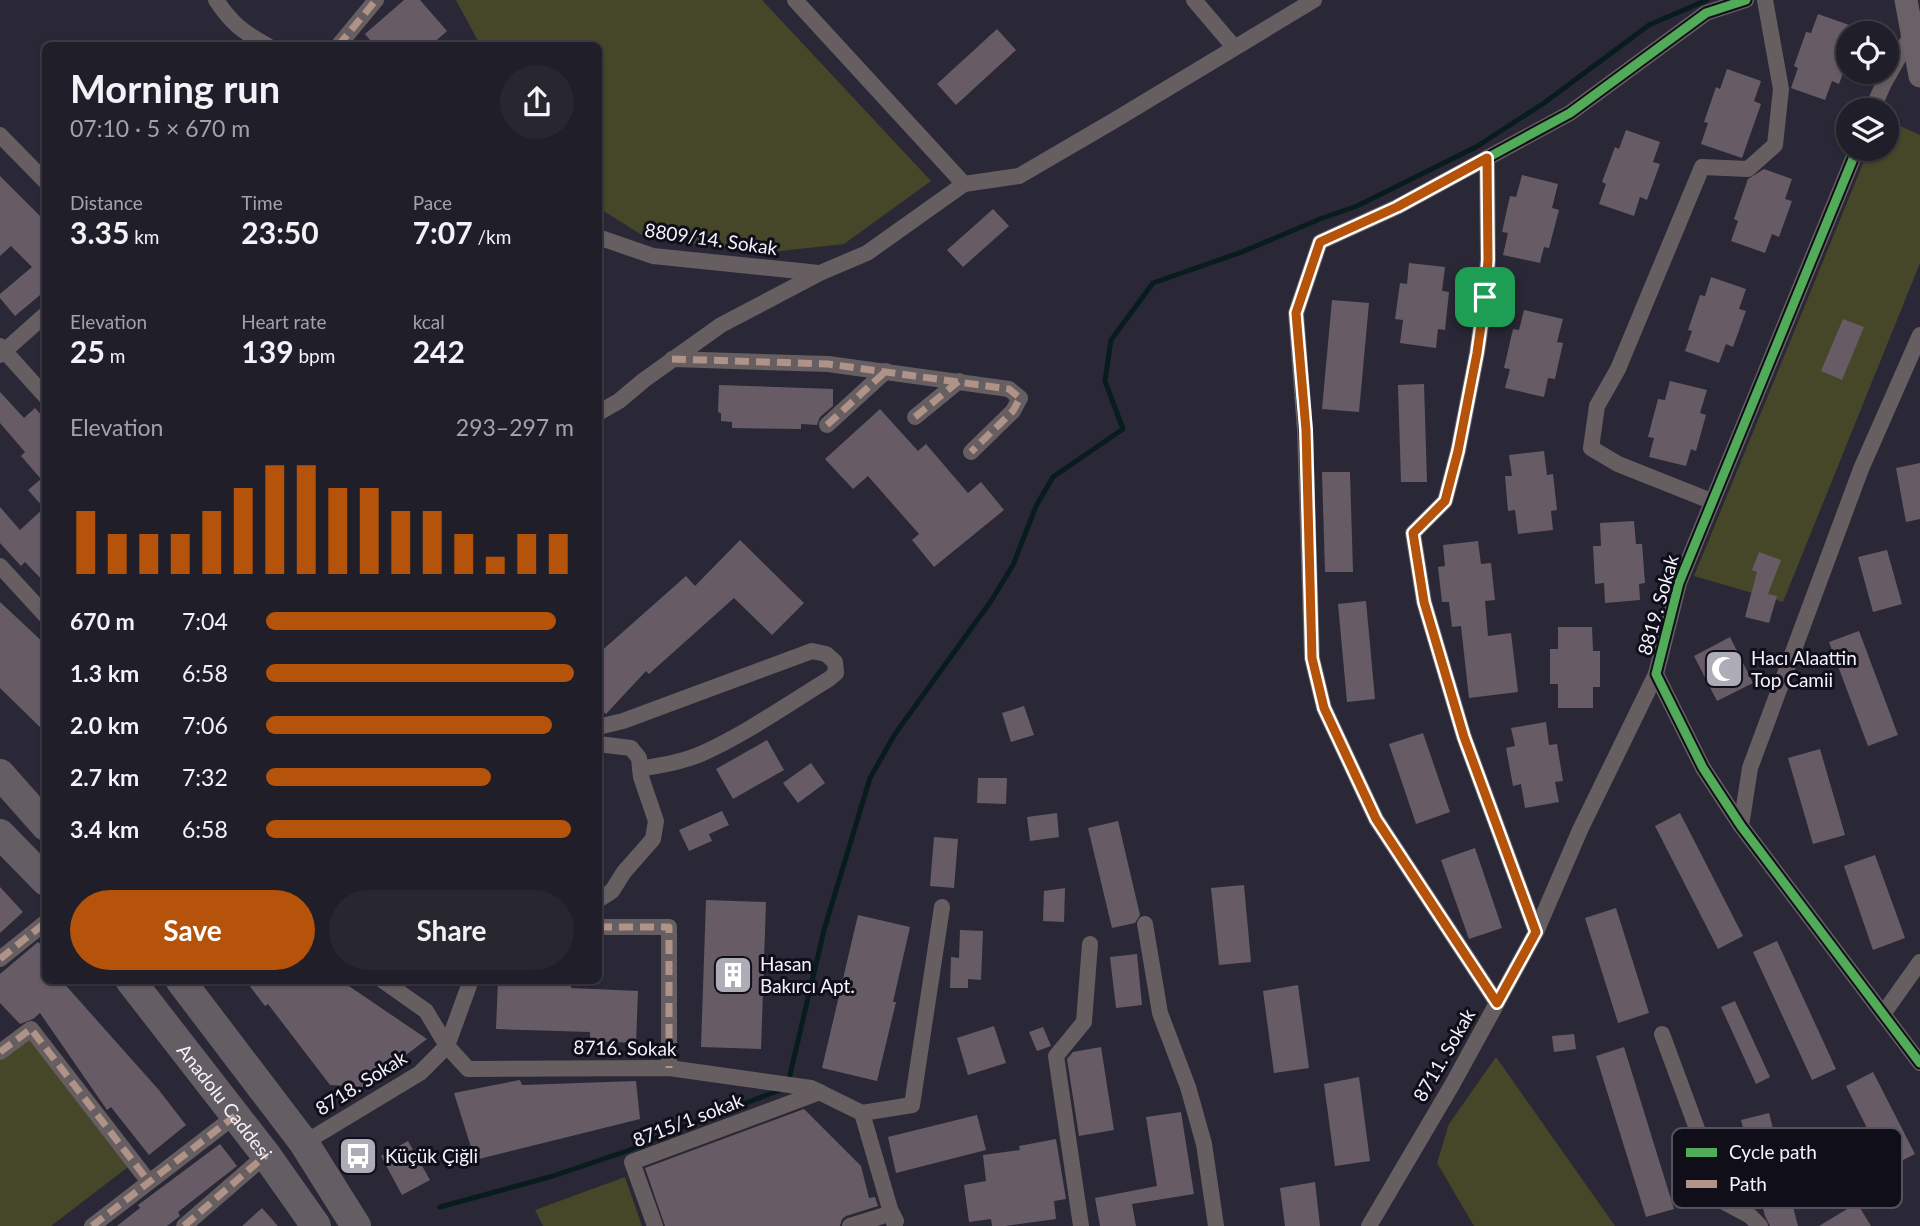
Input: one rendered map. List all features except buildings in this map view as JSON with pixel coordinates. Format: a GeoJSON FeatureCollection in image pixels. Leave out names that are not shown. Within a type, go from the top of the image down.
{"type":"FeatureCollection","features":[{"type":"Feature","properties":{"kind":"highway"},"geometry":{"type":"LineString","coordinates":[[0,774],[42,821]]}},
{"type":"Feature","properties":{"kind":"highway"},"geometry":{"type":"LineString","coordinates":[[0,834],[11,853],[42,878]]}},
{"type":"Feature","properties":{"kind":"highway","name":"Anadolu Caddesi"},"geometry":{"type":"LineString","coordinates":[[133,984],[235,1115],[316,1226]]}},
{"type":"Feature","properties":{"kind":"highway","name":"Anadolu Caddesi"},"geometry":{"type":"LineString","coordinates":[[183,984],[304,1143],[356,1226]]}},
{"type":"Feature","properties":{"kind":"street"},"geometry":{"type":"LineString","coordinates":[[216,0],[242,32],[261,42]]}},
{"type":"Feature","properties":{"kind":"street"},"geometry":{"type":"LineString","coordinates":[[341,42],[376,0]]}},
{"type":"Feature","properties":{"kind":"street"},"geometry":{"type":"LineString","coordinates":[[794,0],[964,184]]}},
{"type":"Feature","properties":{"kind":"street"},"geometry":{"type":"LineString","coordinates":[[1194,0],[1234,47]]}},
{"type":"Feature","properties":{"kind":"street"},"geometry":{"type":"LineString","coordinates":[[602,411],[619,401],[721,324],[820,273],[867,253],[964,184],[1019,176],[1314,0]]}},
{"type":"Feature","properties":{"kind":"street"},"geometry":{"type":"LineString","coordinates":[[1497,1003],[1376,819],[1324,708],[1312,658],[1306,430],[1296,313],[1320,242],[1397,207],[1570,113],[1706,13],[1746,0]]}},
{"type":"Feature","properties":{"kind":"street"},"geometry":{"type":"LineString","coordinates":[[1711,501],[1618,464],[1591,448],[1597,406],[1618,369],[1702,167],[1748,169],[1775,145],[1781,89],[1765,0]]}},
{"type":"Feature","properties":{"kind":"street"},"geometry":{"type":"LineString","coordinates":[[1906,0],[1920,76]]}},
{"type":"Feature","properties":{"kind":"street"},"geometry":{"type":"LineString","coordinates":[[1877,98],[1913,34],[1917,0]]}},
{"type":"Feature","properties":{"kind":"street"},"geometry":{"type":"LineString","coordinates":[[0,135],[42,178]]}},
{"type":"Feature","properties":{"kind":"street"},"geometry":{"type":"LineString","coordinates":[[1487,158],[1488,260],[1485,297],[1458,451],[1445,501],[1413,533],[1424,602],[1464,737],[1536,932]]}},
{"type":"Feature","properties":{"kind":"street","name":"8819. Sokak"},"geometry":{"type":"LineString","coordinates":[[1852,161],[1679,583],[1657,674],[1703,768],[1741,826],[1920,1063]]}},
{"type":"Feature","properties":{"kind":"street","name":"8809/14. Sokak"},"geometry":{"type":"LineString","coordinates":[[602,238],[653,256],[820,273]]}},
{"type":"Feature","properties":{"kind":"street"},"geometry":{"type":"LineString","coordinates":[[42,317],[2,351],[42,393]]}},
{"type":"Feature","properties":{"kind":"street"},"geometry":{"type":"LineString","coordinates":[[1741,826],[1750,768],[1861,469],[1920,335]]}},
{"type":"Feature","properties":{"kind":"street"},"geometry":{"type":"LineString","coordinates":[[672,359],[828,364],[1009,389],[1020,398],[1013,411],[971,452]]}},
{"type":"Feature","properties":{"kind":"street"},"geometry":{"type":"LineString","coordinates":[[827,425],[886,371]]}},
{"type":"Feature","properties":{"kind":"street"},"geometry":{"type":"LineString","coordinates":[[915,417],[959,381]]}},
{"type":"Feature","properties":{"kind":"street"},"geometry":{"type":"LineString","coordinates":[[0,566],[42,612]]}},
{"type":"Feature","properties":{"kind":"street"},"geometry":{"type":"LineString","coordinates":[[602,726],[623,721],[811,652],[826,654],[835,662],[836,673],[829,679],[738,735],[702,754],[674,763],[640,769]]}},
{"type":"Feature","properties":{"kind":"street","name":"8711. Sokak"},"geometry":{"type":"LineString","coordinates":[[1369,1226],[1536,932],[1580,830],[1657,674]]}},
{"type":"Feature","properties":{"kind":"street"},"geometry":{"type":"LineString","coordinates":[[602,744],[631,748],[639,758],[646,796],[656,821],[653,839],[624,872],[612,891],[602,897]]}},
{"type":"Feature","properties":{"kind":"street"},"geometry":{"type":"LineString","coordinates":[[850,1226],[895,1222],[862,1113],[912,1105],[942,907]]}},
{"type":"Feature","properties":{"kind":"street"},"geometry":{"type":"LineString","coordinates":[[0,959],[42,925]]}},
{"type":"Feature","properties":{"kind":"street"},"geometry":{"type":"LineString","coordinates":[[1145,925],[1160,1013],[1188,1087],[1204,1144],[1216,1226]]}},
{"type":"Feature","properties":{"kind":"street"},"geometry":{"type":"LineString","coordinates":[[602,927],[669,927],[668,1068]]}},
{"type":"Feature","properties":{"kind":"street"},"geometry":{"type":"LineString","coordinates":[[1081,1226],[1056,1056],[1084,1022],[1090,944]]}},
{"type":"Feature","properties":{"kind":"street"},"geometry":{"type":"LineString","coordinates":[[1883,1014],[1920,962]]}},
{"type":"Feature","properties":{"kind":"street","name":"8716. Sokak"},"geometry":{"type":"LineString","coordinates":[[388,984],[426,1011],[447,1045],[468,1069],[668,1068],[815,1090],[862,1113]]}},
{"type":"Feature","properties":{"kind":"street","name":"8718. Sokak"},"geometry":{"type":"LineString","coordinates":[[304,1143],[420,1073],[447,1045],[470,984]]}},
{"type":"Feature","properties":{"kind":"street"},"geometry":{"type":"LineString","coordinates":[[0,1052],[31,1028],[149,1182]]}},
{"type":"Feature","properties":{"kind":"street"},"geometry":{"type":"LineString","coordinates":[[1662,1034],[1697,1128]]}},
{"type":"Feature","properties":{"kind":"street","name":"8715/1 sokak"},"geometry":{"type":"LineString","coordinates":[[655,1226],[632,1162],[815,1090]]}},
{"type":"Feature","properties":{"kind":"street"},"geometry":{"type":"LineString","coordinates":[[92,1226],[235,1115]]}},
{"type":"Feature","properties":{"kind":"street"},"geometry":{"type":"LineString","coordinates":[[184,1226],[265,1155]]}},
{"type":"Feature","properties":{"kind":"street"},"geometry":{"type":"LineString","coordinates":[[1735,1208],[1750,1216],[1760,1226]]}},
{"type":"Feature","properties":{"kind":"green space"},"geometry":{"type":"Polygon","coordinates":[[[456,0],[762,0],[931,181],[844,244],[772,252],[648,239],[602,210],[602,42],[478,42],[456,0]]]}},
{"type":"Feature","properties":{"kind":"green space"},"geometry":{"type":"Polygon","coordinates":[[[1899,125],[1920,135],[1920,263],[1783,602],[1694,576],[1864,161],[1899,161],[1899,125]]]}},
{"type":"Feature","properties":{"kind":"green space"},"geometry":{"type":"Polygon","coordinates":[[[28,1036],[128,1167],[51,1226],[0,1226],[0,1057],[28,1036]]]}},
{"type":"Feature","properties":{"kind":"green space"},"geometry":{"type":"Polygon","coordinates":[[[1496,1057],[1615,1226],[1474,1226],[1437,1163],[1449,1124],[1496,1057]]]}},
{"type":"Feature","properties":{"kind":"green space"},"geometry":{"type":"Polygon","coordinates":[[[625,1177],[642,1226],[543,1226],[535,1210],[625,1177]]]}},
{"type":"Feature","properties":{"kind":"waterway"},"geometry":{"type":"LineString","coordinates":[[789,1079],[824,930],[870,778],[895,734],[991,601],[1013,565],[1036,506],[1053,477],[1123,429],[1105,381],[1111,340],[1153,283],[1242,252],[1357,206],[1476,147],[1544,103],[1649,25],[1707,0]]}},
{"type":"Feature","properties":{"kind":"waterway"},"geometry":{"type":"LineString","coordinates":[[440,1207],[553,1176],[627,1151],[783,1089]]}},
{"type":"Feature","properties":{"kind":"marked path"},"geometry":{"type":"LineString","coordinates":[[341,42],[376,0]]}},
{"type":"Feature","properties":{"kind":"marked path"},"geometry":{"type":"LineString","coordinates":[[672,359],[828,364],[1009,389],[1020,398],[1013,411],[971,452]]}},
{"type":"Feature","properties":{"kind":"marked path"},"geometry":{"type":"LineString","coordinates":[[827,425],[886,371]]}},
{"type":"Feature","properties":{"kind":"marked path"},"geometry":{"type":"LineString","coordinates":[[915,417],[959,381]]}},
{"type":"Feature","properties":{"kind":"marked path"},"geometry":{"type":"LineString","coordinates":[[0,959],[42,925]]}},
{"type":"Feature","properties":{"kind":"marked path"},"geometry":{"type":"LineString","coordinates":[[602,927],[669,927],[669,1068]]}},
{"type":"Feature","properties":{"kind":"marked path"},"geometry":{"type":"LineString","coordinates":[[0,1052],[31,1029],[149,1182]]}},
{"type":"Feature","properties":{"kind":"marked path"},"geometry":{"type":"LineString","coordinates":[[92,1226],[235,1116]]}},
{"type":"Feature","properties":{"kind":"marked path"},"geometry":{"type":"LineString","coordinates":[[184,1226],[266,1155]]}},
{"type":"Feature","properties":{"kind":"cycle path"},"geometry":{"type":"LineString","coordinates":[[1497,1003],[1376,819],[1324,708],[1312,658],[1305,430],[1296,313],[1320,242],[1397,207],[1570,113],[1706,13],[1746,0]]}},
{"type":"Feature","properties":{"kind":"cycle path"},"geometry":{"type":"LineString","coordinates":[[1852,161],[1679,583],[1656,674],[1703,768],[1741,826],[1920,1063]]}},
{"type":"Feature","properties":{"kind":"place","name":"Hacı Alaattin Top Camii"},"geometry":{"type":"Point","coordinates":[1724,669]}},
{"type":"Feature","properties":{"kind":"place","name":"Hasan Bakırcı Apt."},"geometry":{"type":"Point","coordinates":[733,975]}},
{"type":"Feature","properties":{"kind":"place","name":"Küçük Çiğli"},"geometry":{"type":"Point","coordinates":[358,1156]}},
{"type":"Feature","properties":{"kind":"route"},"geometry":{"type":"LineString","coordinates":[[1487,158],[1488,260],[1485,297],[1458,451],[1445,501],[1413,533],[1424,602],[1464,737],[1536,932],[1497,1003],[1376,819],[1324,708],[1312,658],[1306,430],[1296,313],[1320,242],[1397,207],[1487,158]]}}]}
